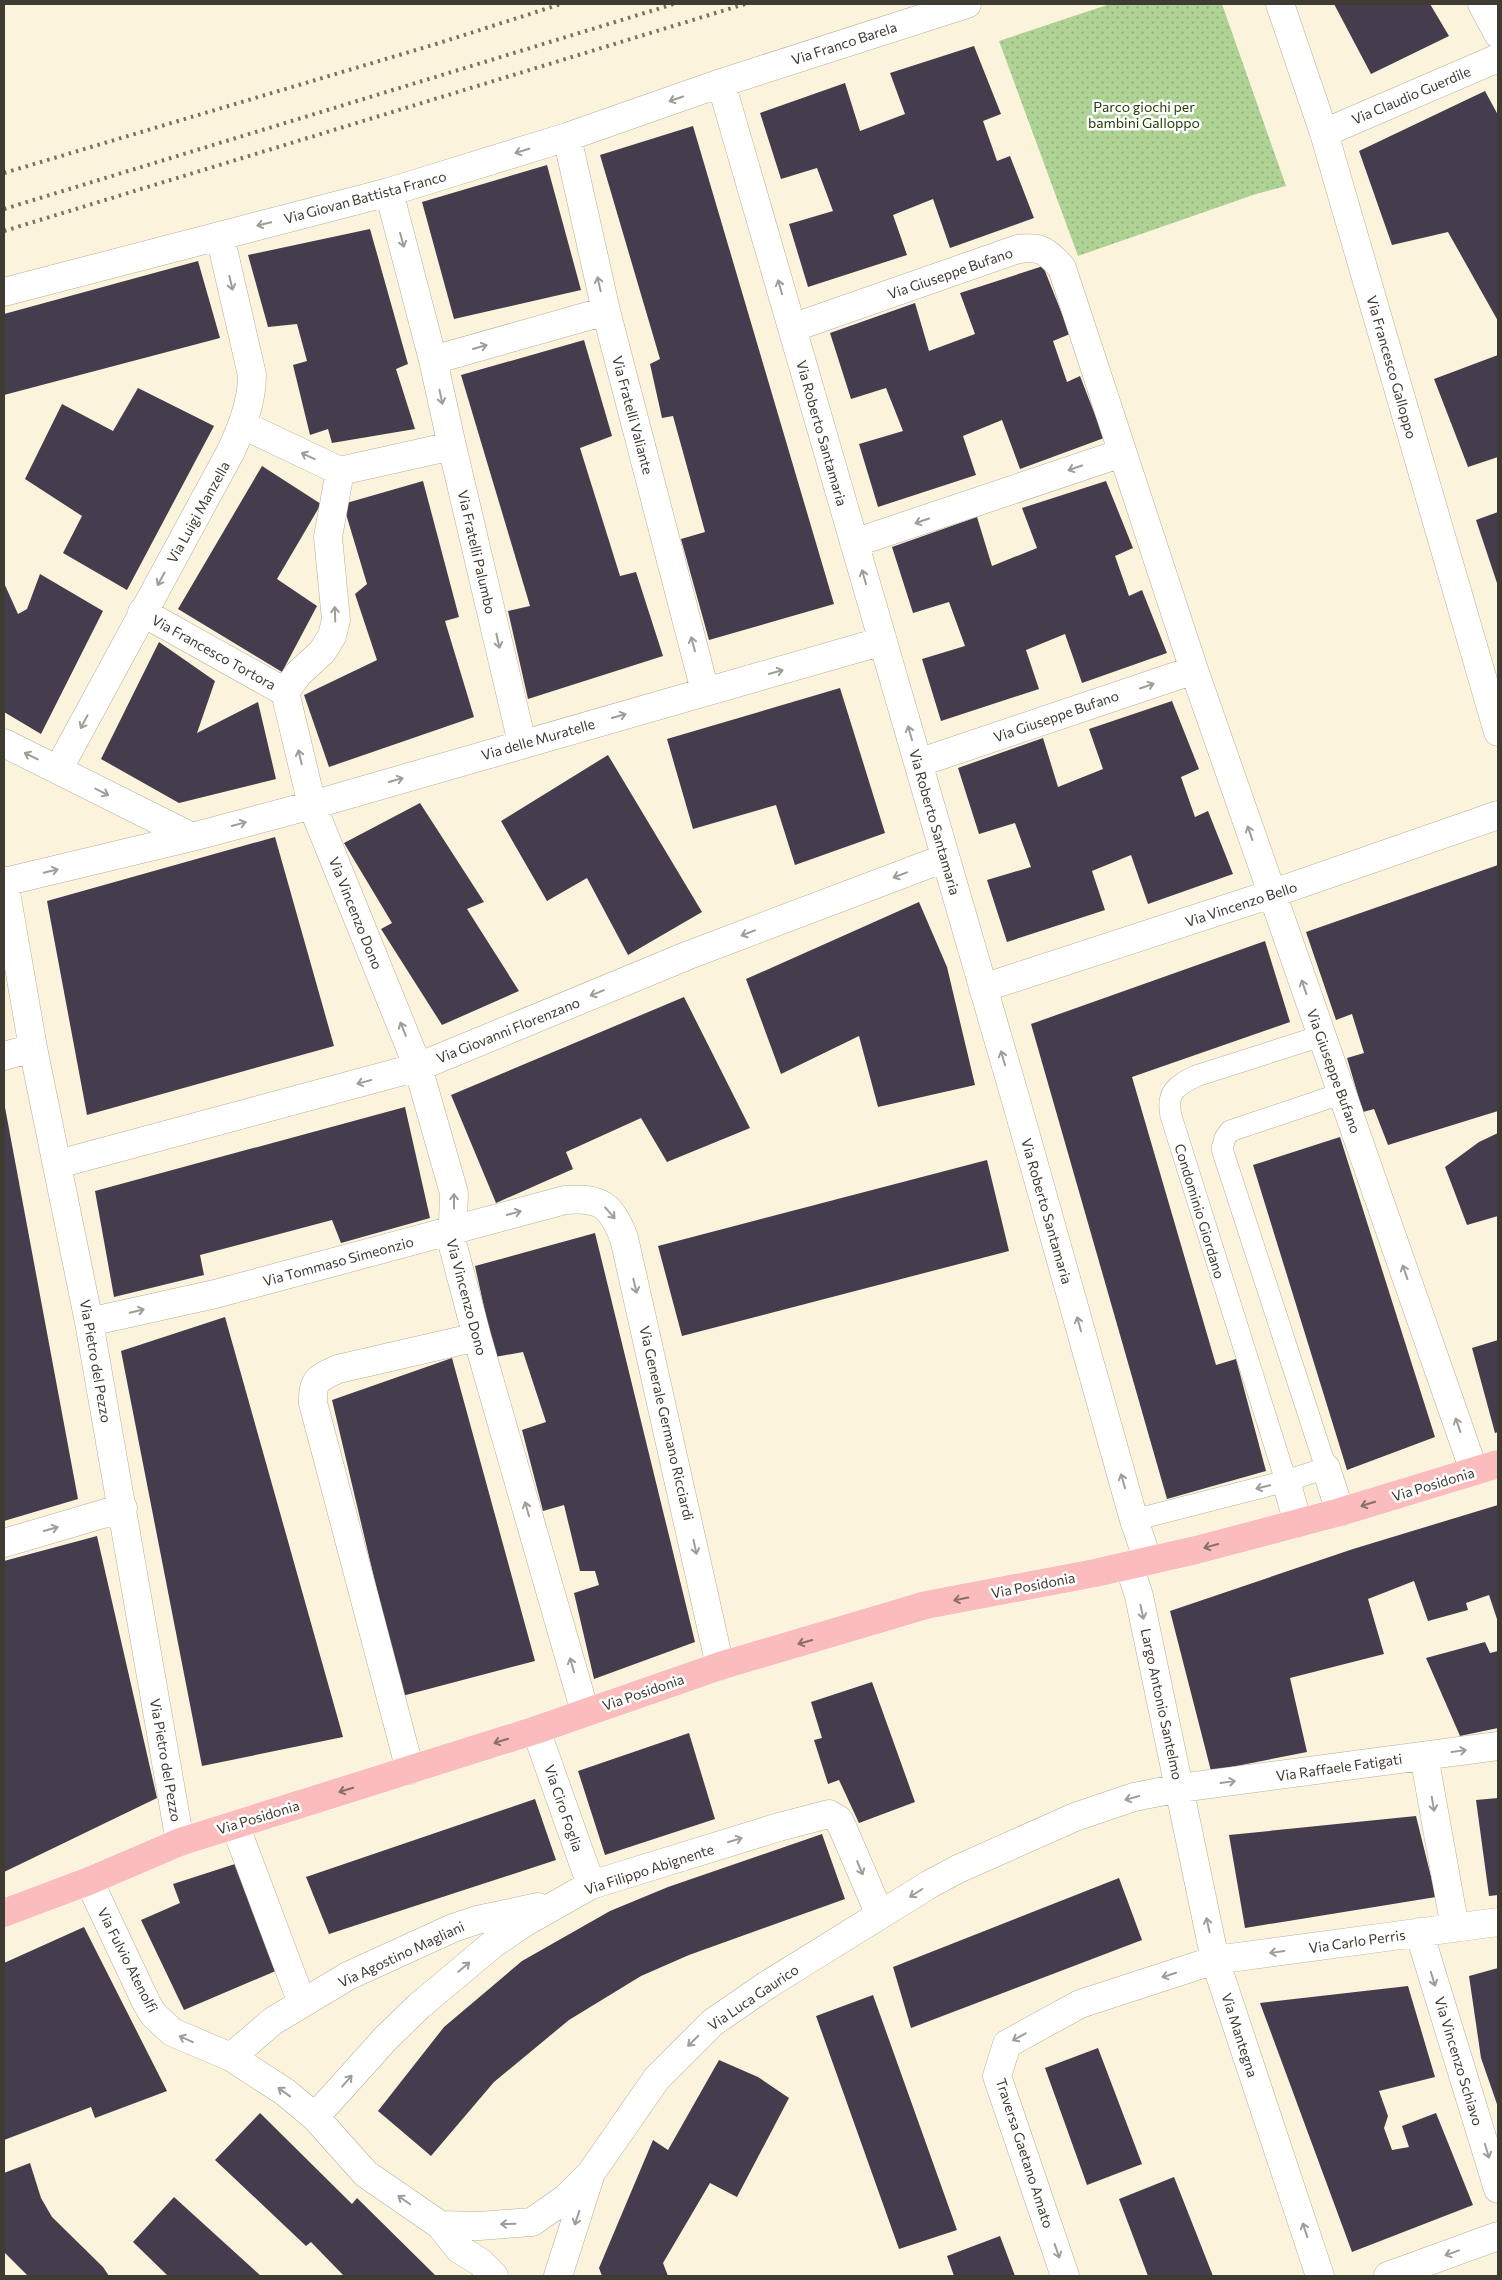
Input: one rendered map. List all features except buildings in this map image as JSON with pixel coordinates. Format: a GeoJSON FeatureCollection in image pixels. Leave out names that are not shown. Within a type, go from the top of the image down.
{"type":"FeatureCollection","features":[{"type":"Feature","properties":{"kind":"main road","name":"Via Posidonia"},"geometry":{"type":"LineString","coordinates":[[4,1913],[89,1881],[180,1842],[536,1730],[720,1666],[926,1606],[1138,1563],[1340,1512],[1486,1468]]}},
{"type":"Feature","properties":{"kind":"street","name":"Via Franco Barela"},"geometry":{"type":"LineString","coordinates":[[722,83],[967,4]]}},
{"type":"Feature","properties":{"kind":"street","name":"Via Francesco Galloppo"},"geometry":{"type":"LineString","coordinates":[[1280,4],[1324,133],[1498,732]]}},
{"type":"Feature","properties":{"kind":"street"},"geometry":{"type":"LineString","coordinates":[[1482,4],[1498,34]]}},
{"type":"Feature","properties":{"kind":"street","name":"Via Claudio Guerdile"},"geometry":{"type":"LineString","coordinates":[[1324,133],[1498,58]]}},
{"type":"Feature","properties":{"kind":"street","name":"Via Giovan Battista Franco"},"geometry":{"type":"LineString","coordinates":[[4,292],[389,192],[567,137],[722,83]]}},
{"type":"Feature","properties":{"kind":"street","name":"Via Roberto Santamaria"},"geometry":{"type":"LineString","coordinates":[[722,83],[946,858],[1134,1520],[1138,1563]]}},
{"type":"Feature","properties":{"kind":"street","name":"Via Fratelli Valiante"},"geometry":{"type":"LineString","coordinates":[[567,137],[606,311],[705,692]]}},
{"type":"Feature","properties":{"kind":"street","name":"Via Fratelli Palumbo"},"geometry":{"type":"LineString","coordinates":[[389,192],[433,360],[522,743]]}},
{"type":"Feature","properties":{"kind":"street","name":"Via Luigi Manzella"},"geometry":{"type":"LineString","coordinates":[[58,770],[231,451],[243,425],[250,399],[252,376],[220,236]]}},
{"type":"Feature","properties":{"kind":"street","name":"Via Giuseppe Bufano"},"geometry":{"type":"LineString","coordinates":[[792,328],[1018,249],[1036,247],[1052,256],[1062,268],[1194,670],[1321,1036],[1486,1468]]}},
{"type":"Feature","properties":{"kind":"street"},"geometry":{"type":"LineString","coordinates":[[433,360],[606,311]]}},
{"type":"Feature","properties":{"kind":"street"},"geometry":{"type":"LineString","coordinates":[[243,425],[340,471],[452,446]]}},
{"type":"Feature","properties":{"kind":"street"},"geometry":{"type":"LineString","coordinates":[[854,544],[1122,452]]}},
{"type":"Feature","properties":{"kind":"street","name":"Via Francesco Tortora"},"geometry":{"type":"LineString","coordinates":[[285,692],[298,674],[322,652],[332,636],[336,620],[328,537],[340,471]]}},
{"type":"Feature","properties":{"kind":"street","name":"Via Francesco Tortora"},"geometry":{"type":"LineString","coordinates":[[142,612],[285,692],[312,804]]}},
{"type":"Feature","properties":{"kind":"street","name":"Via delle Muratelle"},"geometry":{"type":"LineString","coordinates":[[4,882],[192,837],[883,641]]}},
{"type":"Feature","properties":{"kind":"street","name":"Via Giuseppe Bufano"},"geometry":{"type":"LineString","coordinates":[[918,763],[1194,670]]}},
{"type":"Feature","properties":{"kind":"street"},"geometry":{"type":"LineString","coordinates":[[4,743],[192,837]]}},
{"type":"Feature","properties":{"kind":"street","name":"Via Vincenzo Dono"},"geometry":{"type":"LineString","coordinates":[[312,804],[418,1067],[454,1193],[453,1222],[449,1231],[477,1337],[585,1712]]}},
{"type":"Feature","properties":{"kind":"street","name":"Via Vincenzo Bello"},"geometry":{"type":"LineString","coordinates":[[983,988],[1271,894],[1498,815]]}},
{"type":"Feature","properties":{"kind":"street","name":"Via Giovanni Florenzano"},"geometry":{"type":"LineString","coordinates":[[58,1164],[418,1067],[689,955],[946,858]]}},
{"type":"Feature","properties":{"kind":"street","name":"Via Pietro del Pezzo"},"geometry":{"type":"LineString","coordinates":[[4,882],[33,1048],[89,1322],[180,1842]]}},
{"type":"Feature","properties":{"kind":"street"},"geometry":{"type":"LineString","coordinates":[[4,1056],[33,1048]]}},
{"type":"Feature","properties":{"kind":"street","name":"Via Tommaso Simeonzio"},"geometry":{"type":"LineString","coordinates":[[89,1322],[214,1294],[565,1200],[586,1198]]}},
{"type":"Feature","properties":{"kind":"street","name":"Via Generale Germano Ricciardi"},"geometry":{"type":"LineString","coordinates":[[586,1198],[601,1204],[613,1214],[624,1238],[720,1666]]}},
{"type":"Feature","properties":{"kind":"street"},"geometry":{"type":"LineString","coordinates":[[410,1770],[313,1403],[312,1388],[317,1380],[338,1369],[477,1337]]}},
{"type":"Feature","properties":{"kind":"street"},"geometry":{"type":"LineString","coordinates":[[1326,1468],[1340,1512]]}},
{"type":"Feature","properties":{"kind":"street"},"geometry":{"type":"LineString","coordinates":[[1286,1481],[1298,1522]]}},
{"type":"Feature","properties":{"kind":"street"},"geometry":{"type":"LineString","coordinates":[[4,1543],[123,1508]]}},
{"type":"Feature","properties":{"kind":"street","name":"Largo Antonio Santelmo"},"geometry":{"type":"LineString","coordinates":[[958,1869],[1075,1816],[1134,1797],[1180,1788],[1139,1596],[1138,1563]]}},
{"type":"Feature","properties":{"kind":"street","name":"Via Ciro Foglia"},"geometry":{"type":"LineString","coordinates":[[536,1730],[591,1885]]}},
{"type":"Feature","properties":{"kind":"street","name":"Via Raffaele Fatigati"},"geometry":{"type":"LineString","coordinates":[[1180,1788],[1498,1746]]}},
{"type":"Feature","properties":{"kind":"street"},"geometry":{"type":"LineString","coordinates":[[1424,1756],[1455,1928]]}},
{"type":"Feature","properties":{"kind":"street","name":"Via Mantegna"},"geometry":{"type":"LineString","coordinates":[[1180,1788],[1215,1960],[1320,2276]]}},
{"type":"Feature","properties":{"kind":"street","name":"Via Filippo Abignente"},"geometry":{"type":"LineString","coordinates":[[315,2117],[386,2038],[463,1968],[493,1944],[591,1885],[779,1827],[829,1814],[838,1820],[844,1831],[880,1916]]}},
{"type":"Feature","properties":{"kind":"street"},"geometry":{"type":"LineString","coordinates":[[235,1824],[260,1873],[302,2003]]}},
{"type":"Feature","properties":{"kind":"street","name":"Via Luca Gaurico"},"geometry":{"type":"LineString","coordinates":[[440,2225],[479,2226],[532,2222],[565,2199],[591,2173],[657,2078],[712,2023],[767,1985],[930,1884],[958,1869]]}},
{"type":"Feature","properties":{"kind":"street","name":"Via Fulvio Atenolfi"},"geometry":{"type":"LineString","coordinates":[[89,1881],[153,2014],[172,2032],[231,2058]]}},
{"type":"Feature","properties":{"kind":"street","name":"Via Agostino Magliani"},"geometry":{"type":"LineString","coordinates":[[231,2058],[273,2021],[348,1976],[453,1928],[477,1920],[562,1901]]}},
{"type":"Feature","properties":{"kind":"street","name":"Via Carlo Perris"},"geometry":{"type":"LineString","coordinates":[[1215,1960],[1498,1922]]}},
{"type":"Feature","properties":{"kind":"street","name":"Via Vincenzo Schiavo"},"geometry":{"type":"LineString","coordinates":[[1419,1932],[1498,2189]]}},
{"type":"Feature","properties":{"kind":"street","name":"Traversa Gaetano Amato"},"geometry":{"type":"LineString","coordinates":[[1065,2276],[998,2076],[1007,2044],[1080,2004],[1215,1960]]}},
{"type":"Feature","properties":{"kind":"street"},"geometry":{"type":"LineString","coordinates":[[231,2058],[285,2092],[315,2117],[366,2174],[440,2225],[459,2249],[480,2262],[494,2276]]}},
{"type":"Feature","properties":{"kind":"street","name":"Via Luca Gaurico"},"geometry":{"type":"LineString","coordinates":[[558,2276],[591,2173]]}},
{"type":"Feature","properties":{"kind":"street"},"geometry":{"type":"LineString","coordinates":[[1388,2276],[1498,2236]]}},
{"type":"Feature","properties":{"kind":"lane","name":"Condominio Giordano"},"geometry":{"type":"LineString","coordinates":[[1286,1481],[1174,1126],[1169,1101],[1175,1089],[1196,1076],[1321,1036]]}},
{"type":"Feature","properties":{"kind":"lane"},"geometry":{"type":"LineString","coordinates":[[1134,1520],[1286,1481],[1326,1468],[1222,1149],[1225,1138],[1230,1131],[1343,1093]]}},
{"type":"Feature","properties":{"kind":"green space","name":"Parco giochi per bambini Galloppo"},"geometry":{"type":"Polygon","coordinates":[[[1110,4],[1222,4],[1286,186],[1256,194],[1078,256],[999,41],[1110,4]]]}},
{"type":"Feature","properties":{"kind":"railway"},"geometry":{"type":"LineString","coordinates":[[4,173],[436,44],[561,4]]}},
{"type":"Feature","properties":{"kind":"railway"},"geometry":{"type":"LineString","coordinates":[[4,209],[674,4]]}},
{"type":"Feature","properties":{"kind":"railway"},"geometry":{"type":"LineString","coordinates":[[4,231],[745,4]]}}]}
